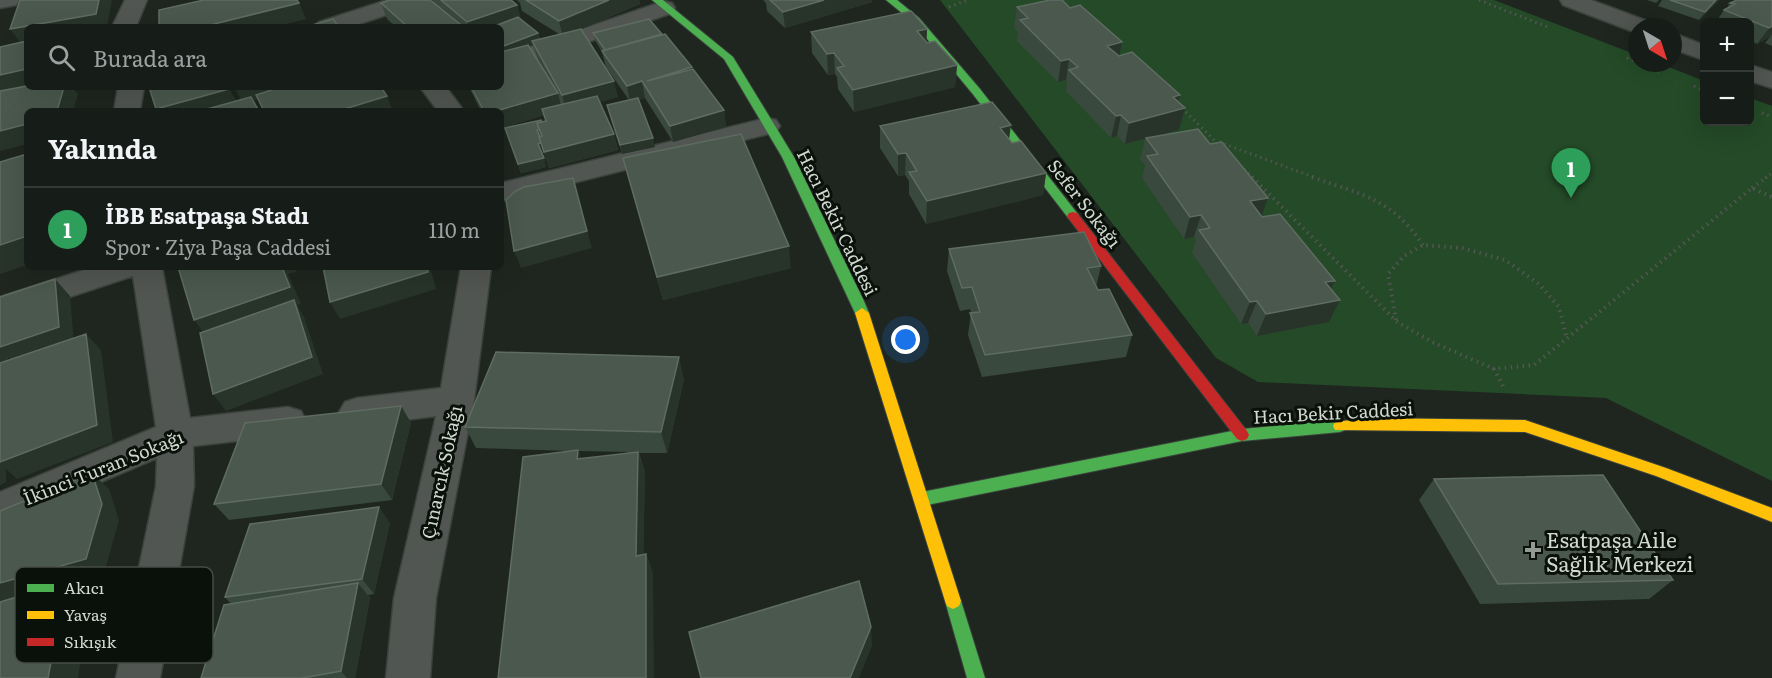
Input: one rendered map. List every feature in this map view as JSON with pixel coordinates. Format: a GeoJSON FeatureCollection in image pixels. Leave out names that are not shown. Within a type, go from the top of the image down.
{"type":"FeatureCollection","features":[{"type":"Feature","properties":{"kind":"street"},"geometry":{"type":"LineString","coordinates":[[0,1],[8,0]]}},
{"type":"Feature","properties":{"kind":"street"},"geometry":{"type":"LineString","coordinates":[[125,24],[136,0]]}},
{"type":"Feature","properties":{"kind":"street"},"geometry":{"type":"LineString","coordinates":[[347,0],[369,21]]}},
{"type":"Feature","properties":{"kind":"street"},"geometry":{"type":"LineString","coordinates":[[348,24],[369,21],[409,0]]}},
{"type":"Feature","properties":{"kind":"street","name":"Sefer Sokağı"},"geometry":{"type":"LineString","coordinates":[[891,0],[916,20],[976,91],[1242,435]]}},
{"type":"Feature","properties":{"kind":"street"},"geometry":{"type":"LineString","coordinates":[[1571,0],[1628,22]]}},
{"type":"Feature","properties":{"kind":"street"},"geometry":{"type":"LineString","coordinates":[[504,64],[661,4]]}},
{"type":"Feature","properties":{"kind":"street","name":"Hacı Bekir Caddesi"},"geometry":{"type":"LineString","coordinates":[[661,4],[728,57],[788,158],[857,299],[922,499],[974,676]]}},
{"type":"Feature","properties":{"kind":"street"},"geometry":{"type":"LineString","coordinates":[[1682,44],[1700,51]]}},
{"type":"Feature","properties":{"kind":"street"},"geometry":{"type":"LineString","coordinates":[[1754,74],[1772,81]]}},
{"type":"Feature","properties":{"kind":"street"},"geometry":{"type":"LineString","coordinates":[[128,108],[130,90]]}},
{"type":"Feature","properties":{"kind":"street"},"geometry":{"type":"LineString","coordinates":[[504,191],[767,126]]}},
{"type":"Feature","properties":{"kind":"street"},"geometry":{"type":"LineString","coordinates":[[0,309],[118,270]]}},
{"type":"Feature","properties":{"kind":"street"},"geometry":{"type":"LineString","coordinates":[[148,270],[175,434],[175,486],[159,567]]}},
{"type":"Feature","properties":{"kind":"street","name":"Çınarcık Sokağı"},"geometry":{"type":"LineString","coordinates":[[408,678],[415,598],[457,400],[476,270]]}},
{"type":"Feature","properties":{"kind":"street","name":"İkinci Turan Sokağı"},"geometry":{"type":"LineString","coordinates":[[0,509],[175,434],[457,400]]}},
{"type":"Feature","properties":{"kind":"street","name":"Hacı Bekir Caddesi"},"geometry":{"type":"LineString","coordinates":[[922,499],[1242,435],[1367,424],[1525,426],[1661,472],[1772,515]]}},
{"type":"Feature","properties":{"kind":"street"},"geometry":{"type":"LineString","coordinates":[[138,678],[141,663]]}},
{"type":"Feature","properties":{"kind":"path"},"geometry":{"type":"LineString","coordinates":[[1178,103],[1223,149]]}},
{"type":"Feature","properties":{"kind":"path"},"geometry":{"type":"LineString","coordinates":[[1215,141],[1383,203],[1408,223],[1423,245]]}},
{"type":"Feature","properties":{"kind":"path"},"geometry":{"type":"LineString","coordinates":[[1240,165],[1396,321],[1432,342],[1494,369],[1534,365],[1772,173]]}},
{"type":"Feature","properties":{"kind":"path"},"geometry":{"type":"LineString","coordinates":[[1752,188],[1772,197]]}},
{"type":"Feature","properties":{"kind":"path"},"geometry":{"type":"LineString","coordinates":[[1396,321],[1388,274],[1404,255],[1423,245],[1462,248],[1505,260],[1539,284],[1558,307],[1567,339]]}},
{"type":"Feature","properties":{"kind":"path"},"geometry":{"type":"LineString","coordinates":[[1494,369],[1525,426]]}},
{"type":"Feature","properties":{"kind":"green space"},"geometry":{"type":"Polygon","coordinates":[[[940,0],[1494,0],[1628,52],[1628,72],[1682,72],[1700,79],[1700,126],[1754,126],[1754,99],[1772,106],[1772,481],[1606,398],[1258,382],[1216,358],[940,0]]]}},
{"type":"Feature","properties":{"kind":"building"},"geometry":{"type":"Polygon","coordinates":[[[20,0],[99,0],[96,14],[39,24],[24,24],[24,27],[10,29],[20,0]]]}},
{"type":"Feature","properties":{"kind":"building"},"geometry":{"type":"Polygon","coordinates":[[[204,0],[297,0],[299,3],[214,24],[159,24],[159,10],[204,0]]]}},
{"type":"Feature","properties":{"kind":"building"},"geometry":{"type":"Polygon","coordinates":[[[390,0],[430,0],[460,24],[405,24],[381,3],[390,0]]]}},
{"type":"Feature","properties":{"kind":"building"},"geometry":{"type":"Polygon","coordinates":[[[441,0],[511,0],[517,5],[467,22],[441,0]]]}},
{"type":"Feature","properties":{"kind":"building"},"geometry":{"type":"Polygon","coordinates":[[[526,0],[609,0],[559,21],[526,0]]]}},
{"type":"Feature","properties":{"kind":"building"},"geometry":{"type":"Polygon","coordinates":[[[770,0],[824,0],[783,12],[770,0]]]}},
{"type":"Feature","properties":{"kind":"building"},"geometry":{"type":"Polygon","coordinates":[[[1050,0],[1062,0],[1070,8],[1080,5],[1122,42],[1107,46],[1119,56],[1132,52],[1180,95],[1173,97],[1185,108],[1129,123],[1121,115],[1116,116],[1069,70],[1078,67],[1069,59],[1061,61],[1020,20],[1028,18],[1017,7],[1050,0]]]}},
{"type":"Feature","properties":{"kind":"building"},"geometry":{"type":"Polygon","coordinates":[[[1670,0],[1716,0],[1705,12],[1670,0]]]}},
{"type":"Feature","properties":{"kind":"building"},"geometry":{"type":"Polygon","coordinates":[[[1737,0],[1772,0],[1772,26],[1769,28],[1754,22],[1754,18],[1744,18],[1724,10],[1735,4],[1730,3],[1737,0]]]}},
{"type":"Feature","properties":{"kind":"building"},"geometry":{"type":"Polygon","coordinates":[[[911,11],[927,29],[917,31],[927,43],[935,41],[957,65],[853,90],[837,68],[844,66],[834,53],[827,54],[811,32],[911,11]]]}},
{"type":"Feature","properties":{"kind":"building"},"geometry":{"type":"Polygon","coordinates":[[[518,17],[538,33],[504,46],[504,24],[500,24],[518,17]]]}},
{"type":"Feature","properties":{"kind":"building"},"geometry":{"type":"Polygon","coordinates":[[[333,19],[337,24],[316,24],[333,19]]]}},
{"type":"Feature","properties":{"kind":"building"},"geometry":{"type":"Polygon","coordinates":[[[649,19],[662,34],[605,50],[593,33],[649,19]]]}},
{"type":"Feature","properties":{"kind":"building"},"geometry":{"type":"Polygon","coordinates":[[[581,29],[614,81],[562,95],[532,41],[581,29]]]}},
{"type":"Feature","properties":{"kind":"building"},"geometry":{"type":"Polygon","coordinates":[[[665,34],[692,67],[647,81],[693,69],[724,110],[670,126],[642,81],[627,86],[602,51],[665,34]]]}},
{"type":"Feature","properties":{"kind":"building"},"geometry":{"type":"Polygon","coordinates":[[[24,42],[24,70],[0,75],[0,47],[24,42]]]}},
{"type":"Feature","properties":{"kind":"building"},"geometry":{"type":"Polygon","coordinates":[[[528,45],[558,93],[504,109],[482,108],[473,90],[504,90],[504,51],[528,45]]]}},
{"type":"Feature","properties":{"kind":"building"},"geometry":{"type":"Polygon","coordinates":[[[24,87],[24,90],[63,90],[58,108],[24,108],[24,125],[0,131],[0,91],[24,87]]]}},
{"type":"Feature","properties":{"kind":"building"},"geometry":{"type":"Polygon","coordinates":[[[150,90],[225,90],[160,108],[156,108],[150,90]]]}},
{"type":"Feature","properties":{"kind":"building"},"geometry":{"type":"Polygon","coordinates":[[[272,90],[383,90],[387,96],[348,108],[262,108],[256,95],[272,90]]]}},
{"type":"Feature","properties":{"kind":"building"},"geometry":{"type":"Polygon","coordinates":[[[597,96],[614,134],[544,152],[539,137],[542,136],[537,123],[546,121],[542,109],[597,96]]]}},
{"type":"Feature","properties":{"kind":"building"},"geometry":{"type":"Polygon","coordinates":[[[251,97],[257,108],[211,108],[251,97]]]}},
{"type":"Feature","properties":{"kind":"building"},"geometry":{"type":"Polygon","coordinates":[[[638,98],[653,138],[620,145],[607,105],[638,98]]]}},
{"type":"Feature","properties":{"kind":"building"},"geometry":{"type":"Polygon","coordinates":[[[992,102],[1011,125],[1000,128],[1012,143],[1021,141],[1046,173],[927,201],[909,172],[917,171],[906,153],[898,154],[880,126],[992,102]]]}},
{"type":"Feature","properties":{"kind":"building"},"geometry":{"type":"Polygon","coordinates":[[[541,120],[542,122],[537,123],[541,143],[538,144],[544,158],[518,164],[505,128],[541,120]]]}},
{"type":"Feature","properties":{"kind":"building"},"geometry":{"type":"Polygon","coordinates":[[[1198,129],[1210,144],[1222,142],[1268,198],[1250,201],[1262,217],[1280,214],[1335,281],[1325,282],[1340,300],[1266,314],[1257,301],[1250,302],[1199,230],[1210,228],[1201,215],[1190,217],[1147,156],[1158,154],[1146,138],[1198,129]]]}},
{"type":"Feature","properties":{"kind":"building"},"geometry":{"type":"Polygon","coordinates":[[[741,134],[789,246],[657,277],[623,158],[741,134]]]}},
{"type":"Feature","properties":{"kind":"building"},"geometry":{"type":"Polygon","coordinates":[[[24,155],[24,237],[0,245],[0,162],[24,155]]]}},
{"type":"Feature","properties":{"kind":"building"},"geometry":{"type":"Polygon","coordinates":[[[573,178],[587,231],[514,251],[506,200],[514,192],[524,187],[573,178]]]}},
{"type":"Feature","properties":{"kind":"building"},"geometry":{"type":"Polygon","coordinates":[[[1084,232],[1101,266],[1087,268],[1098,290],[1109,289],[1132,335],[985,355],[970,313],[980,312],[972,287],[962,288],[949,249],[1084,232]]]}},
{"type":"Feature","properties":{"kind":"building"},"geometry":{"type":"Polygon","coordinates":[[[179,270],[283,270],[290,287],[194,320],[179,270]]]}},
{"type":"Feature","properties":{"kind":"building"},"geometry":{"type":"Polygon","coordinates":[[[324,270],[428,270],[428,272],[330,302],[324,270]]]}},
{"type":"Feature","properties":{"kind":"building"},"geometry":{"type":"Polygon","coordinates":[[[55,279],[59,327],[0,347],[0,297],[55,279]]]}},
{"type":"Feature","properties":{"kind":"building"},"geometry":{"type":"Polygon","coordinates":[[[294,300],[312,357],[213,394],[200,333],[294,300]]]}},
{"type":"Feature","properties":{"kind":"building"},"geometry":{"type":"Polygon","coordinates":[[[86,334],[97,425],[0,462],[0,363],[86,334]]]}},
{"type":"Feature","properties":{"kind":"building"},"geometry":{"type":"Polygon","coordinates":[[[496,352],[679,357],[661,432],[465,427],[496,352]]]}},
{"type":"Feature","properties":{"kind":"building"},"geometry":{"type":"Polygon","coordinates":[[[401,406],[381,484],[214,504],[245,423],[401,406]]]}},
{"type":"Feature","properties":{"kind":"building"},"geometry":{"type":"Polygon","coordinates":[[[578,450],[577,459],[638,452],[636,556],[646,554],[646,678],[498,678],[523,457],[578,450]]]}},
{"type":"Feature","properties":{"kind":"building"},"geometry":{"type":"Polygon","coordinates":[[[92,473],[102,504],[86,559],[57,567],[15,567],[15,579],[0,583],[0,511],[92,473]]]}},
{"type":"Feature","properties":{"kind":"building","name":"Esatpaşa Aile Sağlık Merkezi"},"geometry":{"type":"Polygon","coordinates":[[[1603,475],[1673,580],[1498,584],[1434,479],[1603,475]]]}},
{"type":"Feature","properties":{"kind":"building"},"geometry":{"type":"Polygon","coordinates":[[[379,507],[362,579],[225,597],[250,524],[379,507]]]}},
{"type":"Feature","properties":{"kind":"building"},"geometry":{"type":"Polygon","coordinates":[[[859,581],[871,627],[850,678],[701,678],[689,632],[859,581]]]}},
{"type":"Feature","properties":{"kind":"building"},"geometry":{"type":"Polygon","coordinates":[[[358,583],[341,671],[302,678],[201,678],[206,663],[213,663],[213,640],[224,605],[358,583]]]}},
{"type":"Feature","properties":{"kind":"building"},"geometry":{"type":"Polygon","coordinates":[[[15,597],[15,663],[51,663],[48,678],[0,678],[0,602],[15,597]]]}},
{"type":"Feature","properties":{"kind":"traffic: fast"},"geometry":{"type":"LineString","coordinates":[[657,0],[728,57],[788,157],[862,313]]}},
{"type":"Feature","properties":{"kind":"traffic: fast"},"geometry":{"type":"LineString","coordinates":[[891,0],[916,20],[976,91],[1073,216]]}},
{"type":"Feature","properties":{"kind":"traffic: fast"},"geometry":{"type":"LineString","coordinates":[[922,499],[1242,435],[1340,426]]}},
{"type":"Feature","properties":{"kind":"traffic: fast"},"geometry":{"type":"LineString","coordinates":[[953,601],[976,678]]}},
{"type":"Feature","properties":{"kind":"traffic: slow"},"geometry":{"type":"LineString","coordinates":[[862,313],[953,601]]}},
{"type":"Feature","properties":{"kind":"traffic: slow"},"geometry":{"type":"LineString","coordinates":[[1340,426],[1367,424],[1525,426],[1661,472],[1772,515]]}},
{"type":"Feature","properties":{"kind":"traffic: jam"},"geometry":{"type":"LineString","coordinates":[[1073,216],[1242,435]]}},
{"type":"Feature","properties":{"kind":"place","name":"İBB Esatpaşa Stadı"},"geometry":{"type":"Point","coordinates":[1571,198]}},
{"type":"Feature","properties":{"kind":"place","name":"Esatpaşa Aile Sağlık Merkezi"},"geometry":{"type":"Point","coordinates":[1533,550]}}]}
